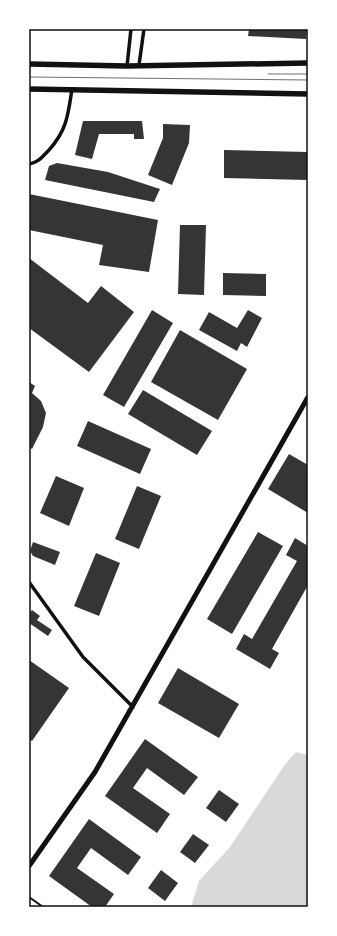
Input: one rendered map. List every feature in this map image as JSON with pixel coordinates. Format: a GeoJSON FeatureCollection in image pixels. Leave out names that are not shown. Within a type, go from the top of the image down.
{"type":"FeatureCollection","features":[{"type":"Feature","properties":{"kind":"main road"},"geometry":{"type":"LineString","coordinates":[[29,64],[127,66],[308,63]]}},
{"type":"Feature","properties":{"kind":"main road"},"geometry":{"type":"LineString","coordinates":[[29,88],[308,94]]}},
{"type":"Feature","properties":{"kind":"main road"},"geometry":{"type":"LineString","coordinates":[[29,866],[95,772],[308,397]]}},
{"type":"Feature","properties":{"kind":"street"},"geometry":{"type":"LineString","coordinates":[[127,66],[131,29]]}},
{"type":"Feature","properties":{"kind":"street"},"geometry":{"type":"LineString","coordinates":[[139,65],[144,29]]}},
{"type":"Feature","properties":{"kind":"street"},"geometry":{"type":"LineString","coordinates":[[29,164],[38,162],[60,137],[67,118],[72,89]]}},
{"type":"Feature","properties":{"kind":"street"},"geometry":{"type":"LineString","coordinates":[[29,582],[83,657],[133,707]]}},
{"type":"Feature","properties":{"kind":"lane"},"geometry":{"type":"LineString","coordinates":[[29,897],[44,907]]}},
{"type":"Feature","properties":{"kind":"shaded area"},"geometry":{"type":"Polygon","coordinates":[[[296,752],[308,755],[308,907],[191,907],[199,881],[230,847],[286,763],[296,752]]]}},
{"type":"Feature","properties":{"kind":"building"},"geometry":{"type":"Polygon","coordinates":[[[249,29],[307,29],[306,39],[248,36],[249,29]]]}},
{"type":"Feature","properties":{"kind":"building"},"geometry":{"type":"Polygon","coordinates":[[[83,121],[142,121],[144,139],[134,139],[134,134],[99,134],[92,159],[75,155],[83,121]]]}},
{"type":"Feature","properties":{"kind":"building"},"geometry":{"type":"Polygon","coordinates":[[[163,124],[190,125],[189,143],[172,185],[148,175],[163,138],[163,124]]]}},
{"type":"Feature","properties":{"kind":"building"},"geometry":{"type":"Polygon","coordinates":[[[224,150],[308,152],[308,180],[224,178],[224,150]]]}},
{"type":"Feature","properties":{"kind":"building"},"geometry":{"type":"Polygon","coordinates":[[[57,163],[108,172],[160,189],[154,202],[45,180],[49,166],[57,163]]]}},
{"type":"Feature","properties":{"kind":"building"},"geometry":{"type":"Polygon","coordinates":[[[29,194],[158,220],[149,272],[99,265],[103,245],[29,230],[29,194]]]}},
{"type":"Feature","properties":{"kind":"building"},"geometry":{"type":"Polygon","coordinates":[[[180,225],[206,225],[204,295],[178,294],[180,225]]]}},
{"type":"Feature","properties":{"kind":"building"},"geometry":{"type":"Polygon","coordinates":[[[29,258],[88,303],[101,286],[134,312],[89,372],[29,328],[29,258]]]}},
{"type":"Feature","properties":{"kind":"building"},"geometry":{"type":"Polygon","coordinates":[[[223,273],[266,274],[266,296],[223,295],[223,273]]]}},
{"type":"Feature","properties":{"kind":"building"},"geometry":{"type":"Polygon","coordinates":[[[152,310],[173,323],[124,407],[103,395],[152,310]]]}},
{"type":"Feature","properties":{"kind":"building"},"geometry":{"type":"Polygon","coordinates":[[[248,310],[262,318],[247,347],[241,343],[237,351],[199,330],[209,312],[237,328],[248,310]]]}},
{"type":"Feature","properties":{"kind":"building"},"geometry":{"type":"Polygon","coordinates":[[[180,330],[247,369],[218,420],[151,382],[180,330]]]}},
{"type":"Feature","properties":{"kind":"building"},"geometry":{"type":"Polygon","coordinates":[[[29,382],[35,386],[32,393],[41,401],[46,413],[43,427],[32,449],[29,447],[29,382]]]}},
{"type":"Feature","properties":{"kind":"building"},"geometry":{"type":"Polygon","coordinates":[[[143,390],[212,431],[197,455],[128,414],[143,390]]]}},
{"type":"Feature","properties":{"kind":"building"},"geometry":{"type":"Polygon","coordinates":[[[88,421],[151,449],[140,474],[77,446],[88,421]]]}},
{"type":"Feature","properties":{"kind":"building"},"geometry":{"type":"Polygon","coordinates":[[[289,454],[308,465],[308,513],[268,489],[289,454]]]}},
{"type":"Feature","properties":{"kind":"building"},"geometry":{"type":"Polygon","coordinates":[[[56,476],[84,488],[69,526],[40,513],[56,476]]]}},
{"type":"Feature","properties":{"kind":"building"},"geometry":{"type":"Polygon","coordinates":[[[137,486],[161,496],[139,549],[115,539],[137,486]]]}},
{"type":"Feature","properties":{"kind":"building"},"geometry":{"type":"Polygon","coordinates":[[[258,532],[283,546],[232,634],[207,619],[258,532]]]}},
{"type":"Feature","properties":{"kind":"building"},"geometry":{"type":"Polygon","coordinates":[[[295,538],[308,546],[308,585],[272,649],[279,653],[270,669],[236,649],[244,634],[252,639],[297,561],[286,555],[295,538]]]}},
{"type":"Feature","properties":{"kind":"building"},"geometry":{"type":"Polygon","coordinates":[[[33,542],[60,552],[55,565],[33,556],[30,551],[33,542]]]}},
{"type":"Feature","properties":{"kind":"building"},"geometry":{"type":"Polygon","coordinates":[[[96,553],[120,563],[99,616],[74,606],[96,553]]]}},
{"type":"Feature","properties":{"kind":"building"},"geometry":{"type":"Polygon","coordinates":[[[32,610],[40,616],[37,620],[52,630],[48,636],[29,623],[29,614],[32,610]]]}},
{"type":"Feature","properties":{"kind":"building"},"geometry":{"type":"Polygon","coordinates":[[[29,660],[69,688],[32,741],[29,739],[29,660]]]}},
{"type":"Feature","properties":{"kind":"building"},"geometry":{"type":"Polygon","coordinates":[[[178,668],[239,704],[219,738],[158,703],[178,668]]]}},
{"type":"Feature","properties":{"kind":"building"},"geometry":{"type":"Polygon","coordinates":[[[145,739],[198,777],[184,795],[147,768],[133,788],[170,814],[157,833],[105,796],[145,739]]]}},
{"type":"Feature","properties":{"kind":"building"},"geometry":{"type":"Polygon","coordinates":[[[219,790],[239,804],[226,822],[206,808],[219,790]]]}},
{"type":"Feature","properties":{"kind":"building"},"geometry":{"type":"Polygon","coordinates":[[[89,819],[141,857],[128,875],[91,848],[77,868],[114,894],[105,907],[92,907],[49,876],[89,819]]]}},
{"type":"Feature","properties":{"kind":"building"},"geometry":{"type":"Polygon","coordinates":[[[193,834],[209,845],[195,863],[180,852],[193,834]]]}},
{"type":"Feature","properties":{"kind":"building"},"geometry":{"type":"Polygon","coordinates":[[[161,870],[178,883],[165,901],[148,888],[161,870]]]}},
{"type":"Feature","properties":{"kind":"tram line"},"geometry":{"type":"LineString","coordinates":[[268,74],[308,74]]}},
{"type":"Feature","properties":{"kind":"tram line"},"geometry":{"type":"LineString","coordinates":[[29,77],[308,80]]}}]}
